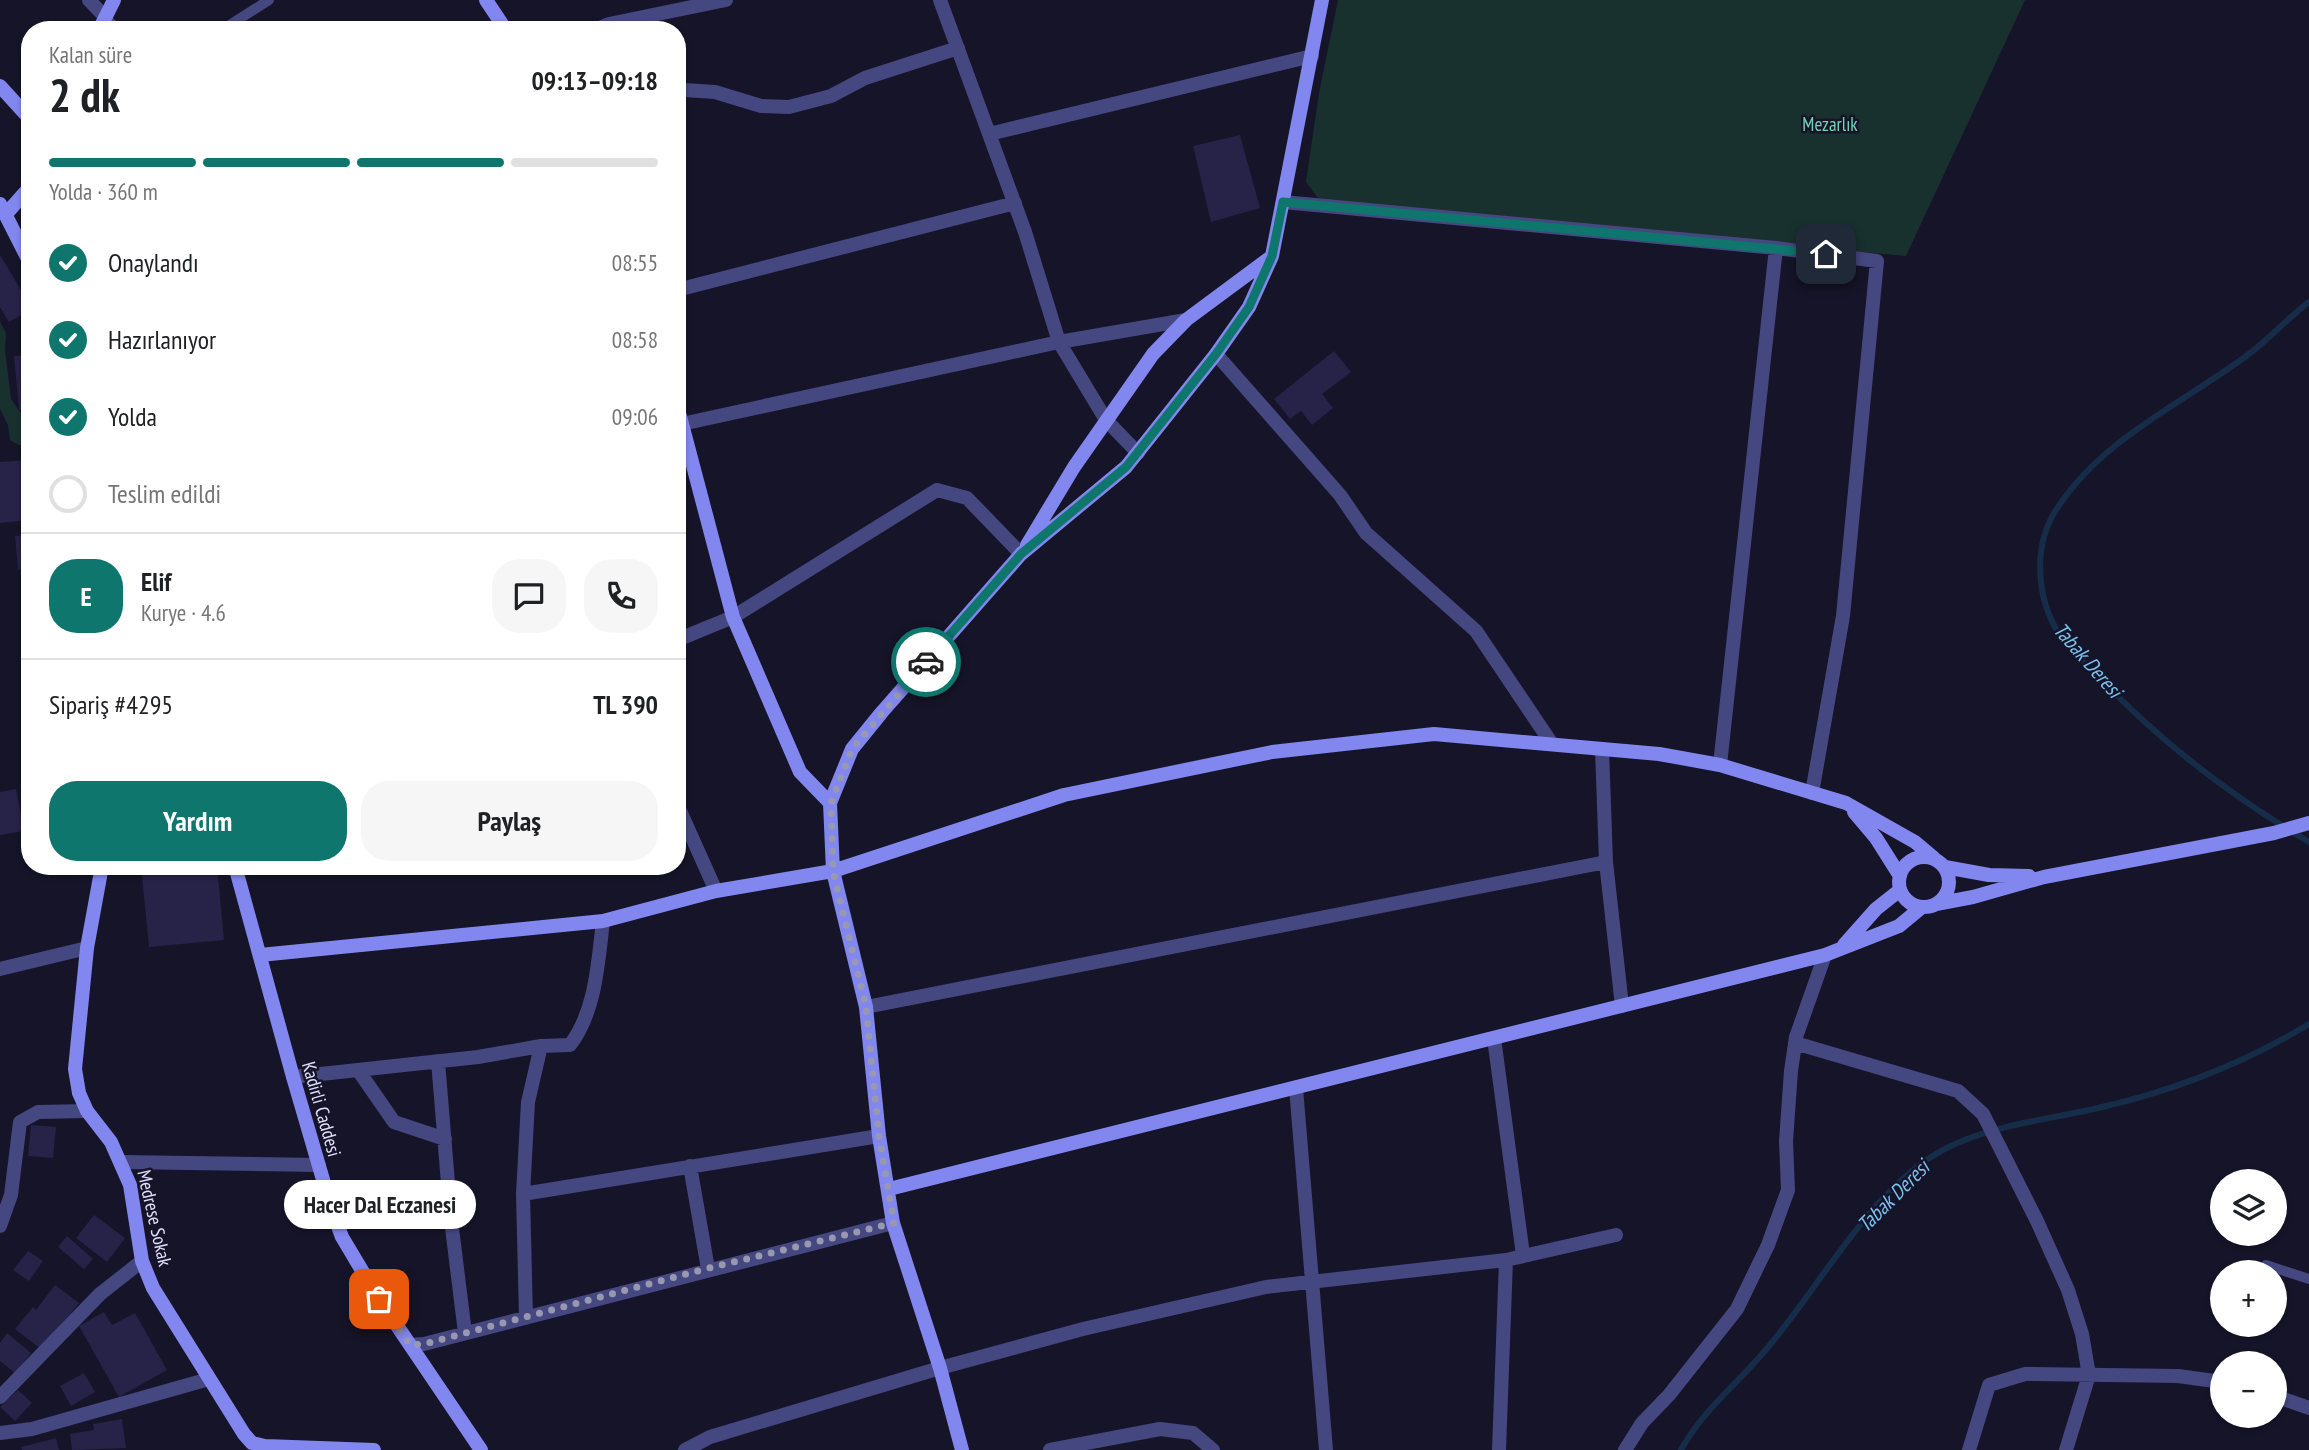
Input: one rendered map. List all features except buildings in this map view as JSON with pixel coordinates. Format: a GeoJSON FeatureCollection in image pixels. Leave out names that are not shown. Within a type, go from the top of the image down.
{"type":"FeatureCollection","features":[{"type":"Feature","properties":{"kind":"street"},"geometry":{"type":"LineString","coordinates":[[89,0],[101,21]]}},
{"type":"Feature","properties":{"kind":"street"},"geometry":{"type":"LineString","coordinates":[[103,21],[114,0]]}},
{"type":"Feature","properties":{"kind":"street"},"geometry":{"type":"LineString","coordinates":[[486,0],[500,21]]}},
{"type":"Feature","properties":{"kind":"street"},"geometry":{"type":"LineString","coordinates":[[624,21],[726,0]]}},
{"type":"Feature","properties":{"kind":"street"},"geometry":{"type":"LineString","coordinates":[[940,0],[1014,203],[1059,342],[1106,420],[1138,453]]}},
{"type":"Feature","properties":{"kind":"street"},"geometry":{"type":"LineString","coordinates":[[962,1450],[940,1368],[894,1223],[879,1136],[866,1007],[833,871],[831,803],[852,749],[882,712],[1021,554],[1126,467],[1216,354],[1249,307],[1272,256],[1322,0]]}},
{"type":"Feature","properties":{"kind":"street"},"geometry":{"type":"LineString","coordinates":[[686,90],[715,92],[761,106],[789,107],[831,96],[865,78],[958,48]]}},
{"type":"Feature","properties":{"kind":"street"},"geometry":{"type":"LineString","coordinates":[[989,134],[1312,56]]}},
{"type":"Feature","properties":{"kind":"street"},"geometry":{"type":"LineString","coordinates":[[0,86],[21,109]]}},
{"type":"Feature","properties":{"kind":"street"},"geometry":{"type":"LineString","coordinates":[[21,195],[2,212],[21,247]]}},
{"type":"Feature","properties":{"kind":"street"},"geometry":{"type":"LineString","coordinates":[[1283,202],[1776,248],[1877,261],[1843,615],[1812,793]]}},
{"type":"Feature","properties":{"kind":"street"},"geometry":{"type":"LineString","coordinates":[[686,288],[1014,203]]}},
{"type":"Feature","properties":{"kind":"street"},"geometry":{"type":"LineString","coordinates":[[1720,765],[1776,248]]}},
{"type":"Feature","properties":{"kind":"street"},"geometry":{"type":"LineString","coordinates":[[1021,554],[1074,467],[1153,355],[1186,320],[1272,256]]}},
{"type":"Feature","properties":{"kind":"street"},"geometry":{"type":"LineString","coordinates":[[686,423],[1059,342],[1186,320]]}},
{"type":"Feature","properties":{"kind":"street"},"geometry":{"type":"LineString","coordinates":[[1216,354],[1340,495],[1366,533],[1476,631],[1552,744]]}},
{"type":"Feature","properties":{"kind":"street"},"geometry":{"type":"LineString","coordinates":[[686,446],[733,617],[800,772],[831,803]]}},
{"type":"Feature","properties":{"kind":"street"},"geometry":{"type":"LineString","coordinates":[[686,636],[733,617],[937,490],[967,498],[1021,554]]}},
{"type":"Feature","properties":{"kind":"street"},"geometry":{"type":"LineString","coordinates":[[260,955],[603,921],[716,891],[833,871],[1064,795],[1272,752],[1434,734],[1658,754],[1720,765],[1846,803],[1915,842],[1939,862],[1950,880],[1946,894],[1899,926],[1825,955],[889,1189]]}},
{"type":"Feature","properties":{"kind":"street"},"geometry":{"type":"LineString","coordinates":[[1602,749],[1606,862],[1622,1006]]}},
{"type":"Feature","properties":{"kind":"street"},"geometry":{"type":"LineString","coordinates":[[1846,803],[1876,838],[1908,901],[1929,905],[1973,897],[2044,877],[2274,833],[2309,822]]}},
{"type":"Feature","properties":{"kind":"street"},"geometry":{"type":"LineString","coordinates":[[686,824],[716,891]]}},
{"type":"Feature","properties":{"kind":"street"},"geometry":{"type":"LineString","coordinates":[[1840,949],[1900,883],[1907,863],[1919,857],[1989,875],[2044,877]]}},
{"type":"Feature","properties":{"kind":"street"},"geometry":{"type":"LineString","coordinates":[[866,1007],[1606,862]]}},
{"type":"Feature","properties":{"kind":"street","name":"Medrese Sokak"},"geometry":{"type":"LineString","coordinates":[[100,875],[87,948],[75,1069],[79,1093],[87,1111],[111,1142],[122,1162],[130,1185],[142,1261],[152,1288],[251,1447],[374,1450]]}},
{"type":"Feature","properties":{"kind":"street","name":"Kadirli Caddesi"},"geometry":{"type":"LineString","coordinates":[[238,875],[293,1077],[342,1237],[481,1450]]}},
{"type":"Feature","properties":{"kind":"street"},"geometry":{"type":"LineString","coordinates":[[293,1077],[438,1061],[541,1046],[570,1045],[582,1030],[596,975],[603,921]]}},
{"type":"Feature","properties":{"kind":"street"},"geometry":{"type":"LineString","coordinates":[[0,969],[87,948]]}},
{"type":"Feature","properties":{"kind":"street"},"geometry":{"type":"LineString","coordinates":[[1625,1450],[1642,1423],[1669,1395],[1737,1309],[1768,1245],[1788,1190],[1786,1141],[1795,1043],[1825,955]]}},
{"type":"Feature","properties":{"kind":"street"},"geometry":{"type":"LineString","coordinates":[[1494,1038],[1523,1255]]}},
{"type":"Feature","properties":{"kind":"street"},"geometry":{"type":"LineString","coordinates":[[1795,1043],[1958,1091],[1983,1114],[2037,1221],[2068,1290],[2082,1334],[2089,1375],[2066,1450]]}},
{"type":"Feature","properties":{"kind":"street"},"geometry":{"type":"LineString","coordinates":[[526,1318],[523,1194],[528,1102],[541,1046]]}},
{"type":"Feature","properties":{"kind":"street"},"geometry":{"type":"LineString","coordinates":[[438,1061],[451,1220],[465,1334]]}},
{"type":"Feature","properties":{"kind":"street"},"geometry":{"type":"LineString","coordinates":[[358,1070],[394,1122],[445,1139]]}},
{"type":"Feature","properties":{"kind":"street"},"geometry":{"type":"LineString","coordinates":[[1296,1088],[1326,1450]]}},
{"type":"Feature","properties":{"kind":"street"},"geometry":{"type":"LineString","coordinates":[[0,1226],[11,1195],[20,1122],[38,1112],[87,1111]]}},
{"type":"Feature","properties":{"kind":"street"},"geometry":{"type":"LineString","coordinates":[[523,1194],[879,1136]]}},
{"type":"Feature","properties":{"kind":"street"},"geometry":{"type":"LineString","coordinates":[[122,1162],[319,1165]]}},
{"type":"Feature","properties":{"kind":"street"},"geometry":{"type":"LineString","coordinates":[[690,1166],[708,1269]]}},
{"type":"Feature","properties":{"kind":"street"},"geometry":{"type":"LineString","coordinates":[[410,1345],[465,1334],[894,1223]]}},
{"type":"Feature","properties":{"kind":"street"},"geometry":{"type":"LineString","coordinates":[[685,1450],[710,1437],[940,1368],[1083,1329],[1266,1287],[1506,1260],[1616,1235]]}},
{"type":"Feature","properties":{"kind":"street"},"geometry":{"type":"LineString","coordinates":[[1499,1450],[1506,1260]]}},
{"type":"Feature","properties":{"kind":"street"},"geometry":{"type":"LineString","coordinates":[[0,1396],[100,1294],[142,1261]]}},
{"type":"Feature","properties":{"kind":"street"},"geometry":{"type":"LineString","coordinates":[[1969,1450],[1989,1385],[2025,1374],[2178,1376],[2210,1380]]}},
{"type":"Feature","properties":{"kind":"street"},"geometry":{"type":"LineString","coordinates":[[0,1433],[45,1425],[209,1379]]}},
{"type":"Feature","properties":{"kind":"street"},"geometry":{"type":"LineString","coordinates":[[2287,1400],[2309,1408]]}},
{"type":"Feature","properties":{"kind":"street"},"geometry":{"type":"LineString","coordinates":[[1050,1450],[1160,1429],[1193,1433],[1213,1450]]}},
{"type":"Feature","properties":{"kind":"lane"},"geometry":{"type":"LineString","coordinates":[[236,21],[269,0]]}},
{"type":"Feature","properties":{"kind":"lane"},"geometry":{"type":"LineString","coordinates":[[2287,1272],[2309,1279]]}},
{"type":"Feature","properties":{"kind":"green space","name":"Mezarlık"},"geometry":{"type":"Polygon","coordinates":[[[1338,0],[2025,0],[1906,256],[1320,201],[1306,182],[1319,93],[1338,0]]]}},
{"type":"Feature","properties":{"kind":"green space"},"geometry":{"type":"Polygon","coordinates":[[[0,322],[6,333],[5,350],[11,399],[21,413],[21,445],[10,440],[8,425],[0,409],[0,322]]]}},
{"type":"Feature","properties":{"kind":"waterway","name":"Tabak Deresi"},"geometry":{"type":"LineString","coordinates":[[2309,302],[2249,354],[2145,424],[2096,462],[2075,485],[2049,523],[2040,568],[2041,584],[2049,613],[2059,634],[2074,652],[2171,745],[2252,806],[2309,842]]}},
{"type":"Feature","properties":{"kind":"waterway","name":"Tabak Deresi"},"geometry":{"type":"LineString","coordinates":[[1681,1450],[1709,1411],[1784,1327],[1874,1209],[1899,1182],[1926,1160],[1955,1144],[1990,1131],[2126,1101],[2207,1075],[2259,1052],[2309,1024]]}},
{"type":"Feature","properties":{"kind":"way so far"},"geometry":{"type":"LineString","coordinates":[[379,1299],[410,1345],[424,1344],[701,1270],[894,1223],[879,1136],[866,1007],[833,871],[831,803],[852,749],[926,662]]}},
{"type":"Feature","properties":{"kind":"place","name":"Hacer Dal Eczanesi"},"geometry":{"type":"Point","coordinates":[379,1299]}},
{"type":"Feature","properties":{"kind":"route"},"geometry":{"type":"LineString","coordinates":[[926,662],[1021,554],[1126,467],[1216,354],[1249,307],[1272,256],[1283,202],[1826,254]]}}]}
